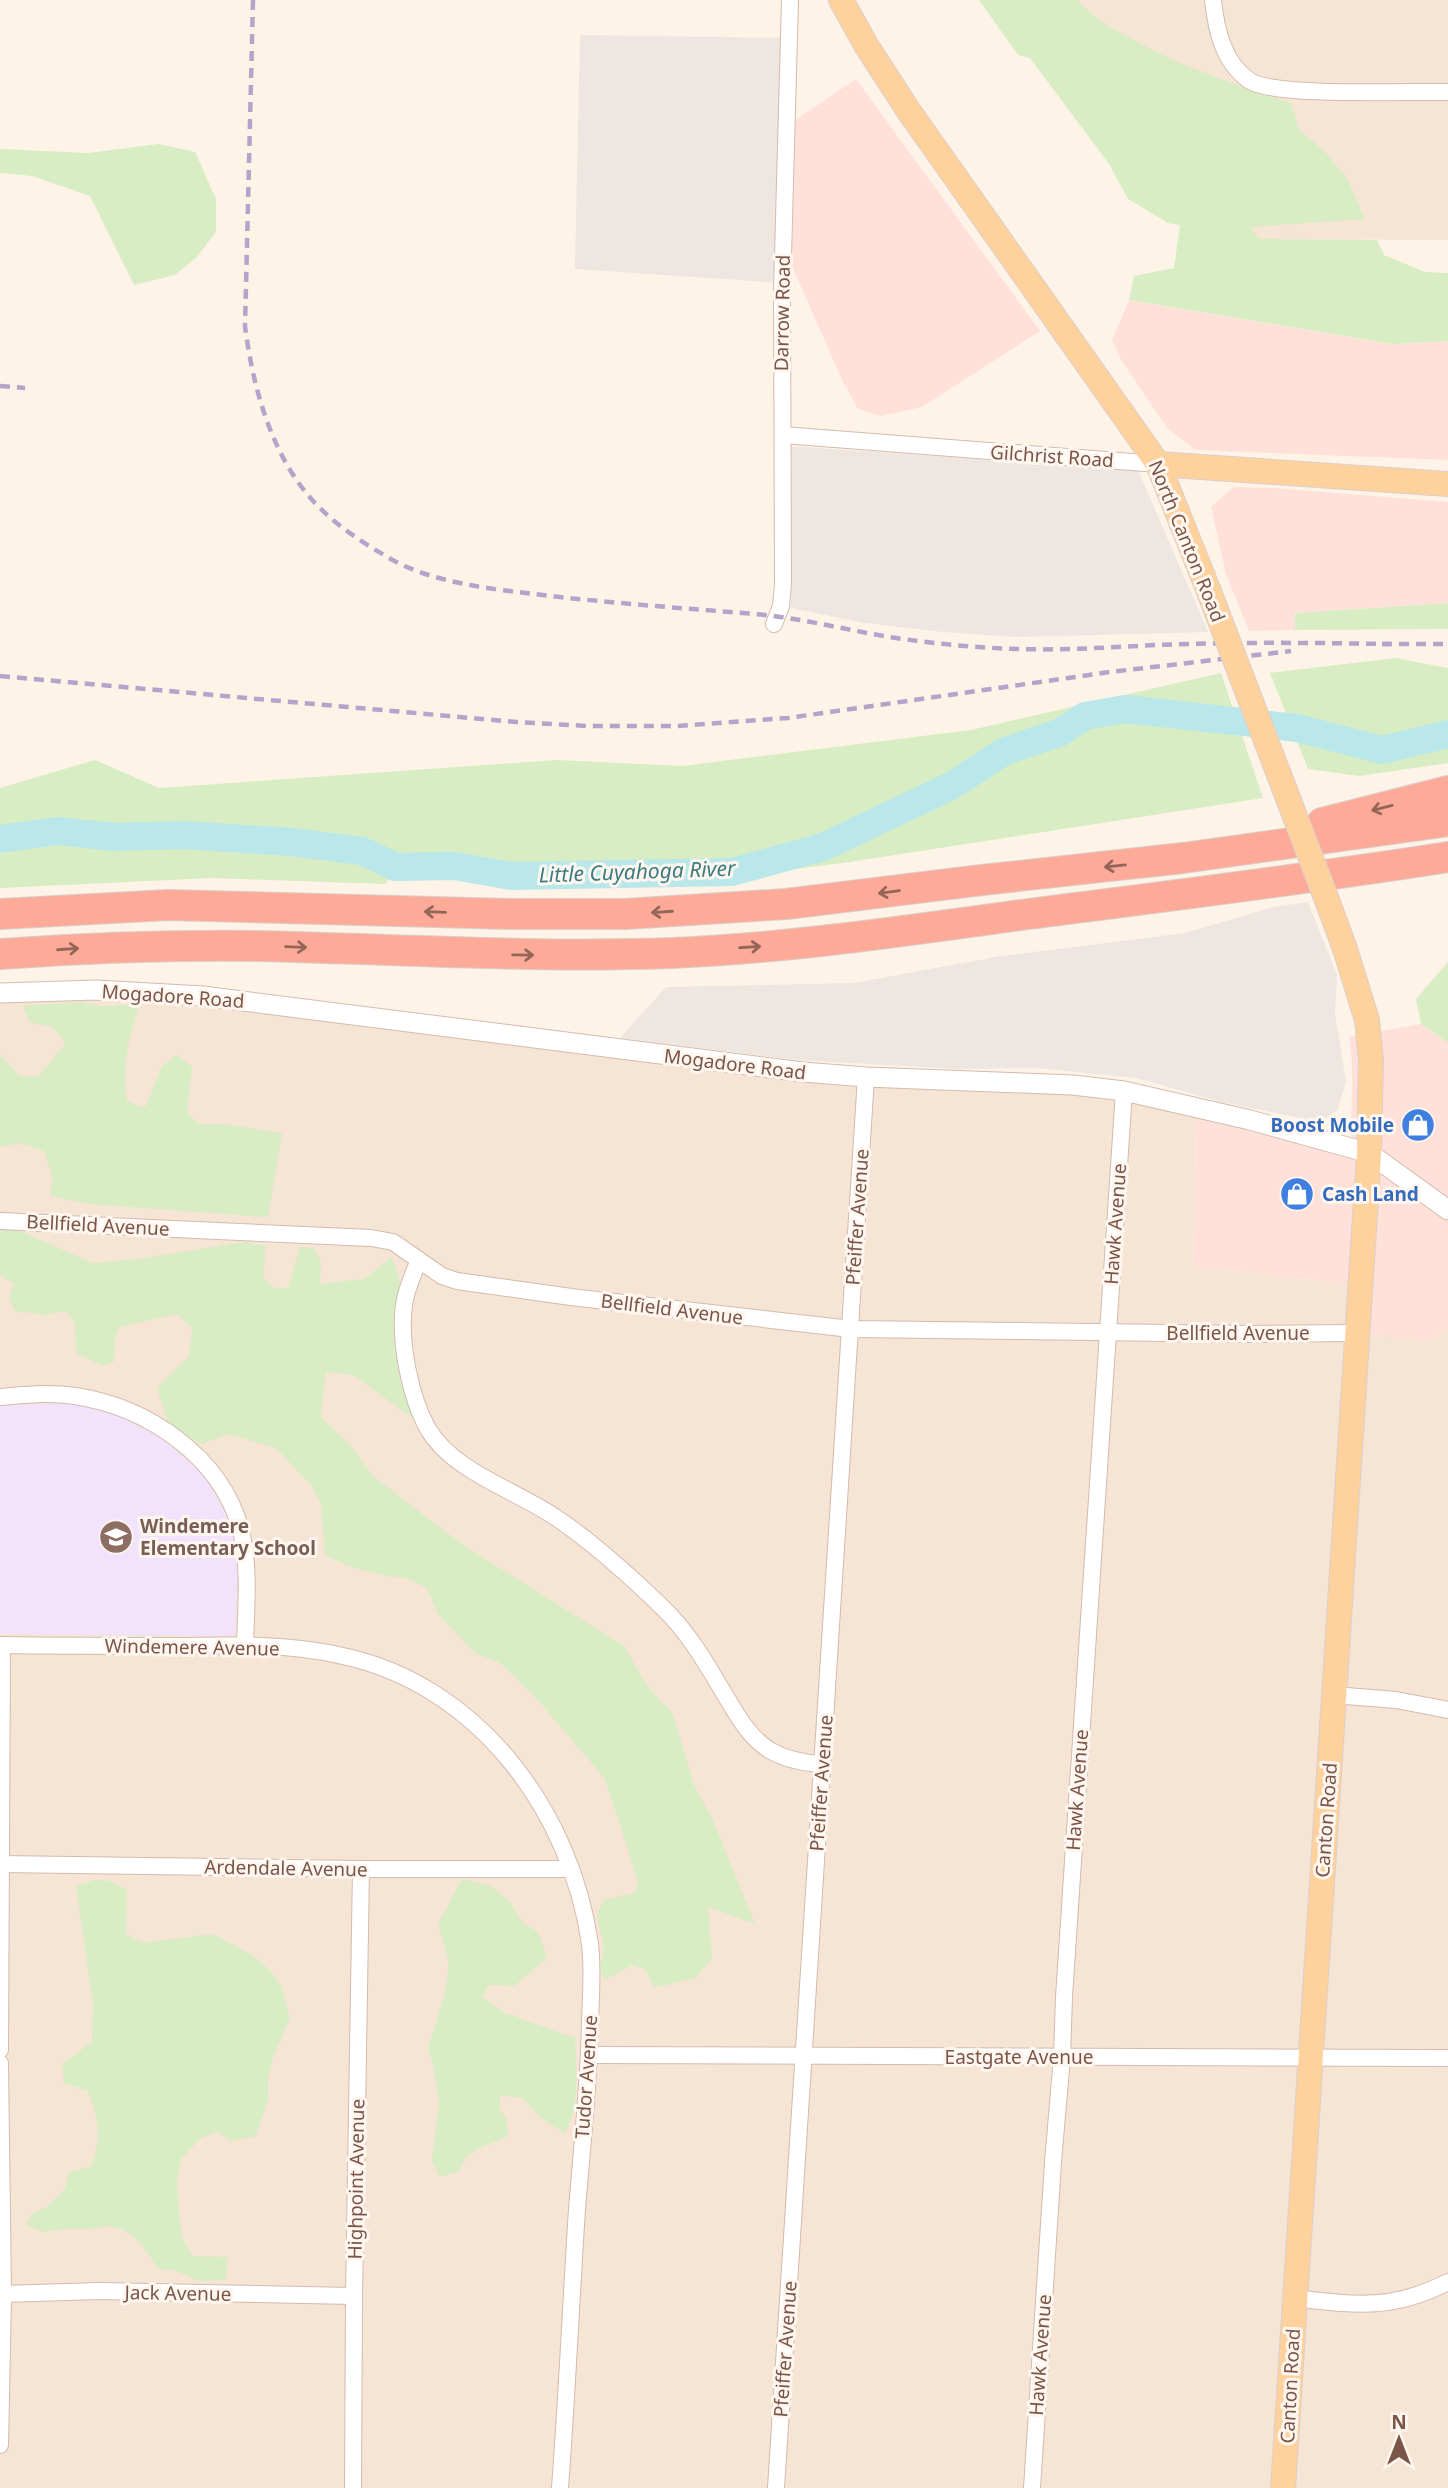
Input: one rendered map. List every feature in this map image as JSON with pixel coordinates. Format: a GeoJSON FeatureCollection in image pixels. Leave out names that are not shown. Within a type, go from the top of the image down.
{"type":"FeatureCollection","features":[{"type":"Feature","properties":{"kind":"highway"},"geometry":{"type":"LineString","coordinates":[[1182,858],[1448,791]]}},
{"type":"Feature","properties":{"kind":"highway"},"geometry":{"type":"LineString","coordinates":[[0,914],[168,905],[514,914],[625,914],[847,898],[1182,858],[1448,821]]}},
{"type":"Feature","properties":{"kind":"highway"},"geometry":{"type":"LineString","coordinates":[[0,954],[104,947],[177,946],[449,954],[674,953],[840,939],[1448,857]]}},
{"type":"Feature","properties":{"kind":"main road","name":"North Canton Road"},"geometry":{"type":"LineString","coordinates":[[841,0],[866,46],[908,110],[1158,464],[1327,900],[1367,1020],[1371,1059],[1369,1153]]}},
{"type":"Feature","properties":{"kind":"main road","name":"Gilchrist Road"},"geometry":{"type":"LineString","coordinates":[[1158,464],[1448,484]]}},
{"type":"Feature","properties":{"kind":"main road","name":"Canton Road"},"geometry":{"type":"LineString","coordinates":[[1283,2488],[1369,1153]]}},
{"type":"Feature","properties":{"kind":"street","name":"Darrow Road"},"geometry":{"type":"LineString","coordinates":[[774,624],[781,606],[783,584],[782,278],[790,0]]}},
{"type":"Feature","properties":{"kind":"street"},"geometry":{"type":"LineString","coordinates":[[1213,0],[1220,40],[1233,64],[1244,75],[1262,86],[1448,92]]}},
{"type":"Feature","properties":{"kind":"street","name":"Gilchrist Road"},"geometry":{"type":"LineString","coordinates":[[783,435],[1158,464]]}},
{"type":"Feature","properties":{"kind":"street","name":"Mogadore Road"},"geometry":{"type":"LineString","coordinates":[[0,993],[96,990],[203,996],[673,1058],[866,1077],[1073,1085],[1124,1091],[1250,1120],[1369,1153],[1448,1210]]}},
{"type":"Feature","properties":{"kind":"street","name":"Pfeiffer Avenue"},"geometry":{"type":"LineString","coordinates":[[776,2488],[866,1077]]}},
{"type":"Feature","properties":{"kind":"street","name":"Hawk Avenue"},"geometry":{"type":"LineString","coordinates":[[1032,2488],[1124,1091]]}},
{"type":"Feature","properties":{"kind":"street","name":"Bellfield Avenue"},"geometry":{"type":"LineString","coordinates":[[0,1221],[371,1238],[393,1242],[442,1276],[457,1282],[851,1329],[1357,1333]]}},
{"type":"Feature","properties":{"kind":"street"},"geometry":{"type":"LineString","coordinates":[[419,1260],[404,1302],[402,1323],[413,1388],[427,1427],[436,1441],[474,1471],[556,1517],[614,1562],[667,1611],[685,1633],[741,1723],[759,1741],[783,1757],[822,1764]]}},
{"type":"Feature","properties":{"kind":"street"},"geometry":{"type":"LineString","coordinates":[[0,1397],[51,1394],[110,1404],[145,1419],[168,1433],[203,1462],[221,1485],[241,1532],[246,1579],[245,1644]]}},
{"type":"Feature","properties":{"kind":"street","name":"Windemere Avenue"},"geometry":{"type":"LineString","coordinates":[[1,1646],[245,1644],[307,1650],[366,1662],[413,1682],[455,1708]]}},
{"type":"Feature","properties":{"kind":"street"},"geometry":{"type":"LineString","coordinates":[[0,2050],[1,1646]]}},
{"type":"Feature","properties":{"kind":"street"},"geometry":{"type":"LineString","coordinates":[[1334,1695],[1396,1700],[1448,1710]]}},
{"type":"Feature","properties":{"kind":"street","name":"Tudor Avenue"},"geometry":{"type":"LineString","coordinates":[[455,1708],[494,1743],[524,1779],[552,1823],[571,1870],[586,1921],[591,1956],[589,2054],[571,2296],[561,2488]]}},
{"type":"Feature","properties":{"kind":"street","name":"Ardendale Avenue"},"geometry":{"type":"LineString","coordinates":[[1,1864],[361,1870],[571,1870]]}},
{"type":"Feature","properties":{"kind":"street","name":"Highpoint Avenue"},"geometry":{"type":"LineString","coordinates":[[353,2488],[361,1870]]}},
{"type":"Feature","properties":{"kind":"street","name":"Eastgate Avenue"},"geometry":{"type":"LineString","coordinates":[[589,2054],[1448,2058]]}},
{"type":"Feature","properties":{"kind":"street"},"geometry":{"type":"LineString","coordinates":[[0,2063],[3,2294],[0,2445]]}},
{"type":"Feature","properties":{"kind":"street"},"geometry":{"type":"LineString","coordinates":[[1294,2298],[1353,2305],[1388,2304],[1424,2294],[1448,2282]]}},
{"type":"Feature","properties":{"kind":"street","name":"Jack Avenue"},"geometry":{"type":"LineString","coordinates":[[3,2294],[99,2291],[354,2296]]}},
{"type":"Feature","properties":{"kind":"shaded area"},"geometry":{"type":"Polygon","coordinates":[[[1057,0],[1448,0],[1448,240],[1259,239],[1115,62],[1057,0]]]}},
{"type":"Feature","properties":{"kind":"shaded area"},"geometry":{"type":"Polygon","coordinates":[[[580,35],[789,38],[782,283],[575,269],[580,35]]]}},
{"type":"Feature","properties":{"kind":"shaded area"},"geometry":{"type":"Polygon","coordinates":[[[856,79],[1040,331],[922,407],[881,416],[858,409],[842,380],[789,259],[794,121],[856,79]]]}},
{"type":"Feature","properties":{"kind":"shaded area"},"geometry":{"type":"Polygon","coordinates":[[[1129,300],[1392,344],[1448,341],[1448,460],[1195,450],[1167,428],[1121,360],[1112,340],[1129,300]]]}},
{"type":"Feature","properties":{"kind":"shaded area"},"geometry":{"type":"Polygon","coordinates":[[[789,446],[1138,470],[1208,632],[1017,637],[865,623],[791,608],[789,446]]]}},
{"type":"Feature","properties":{"kind":"shaded area"},"geometry":{"type":"Polygon","coordinates":[[[1233,487],[1448,502],[1448,603],[1296,613],[1295,630],[1249,631],[1226,574],[1211,507],[1233,487]]]}},
{"type":"Feature","properties":{"kind":"shaded area"},"geometry":{"type":"Polygon","coordinates":[[[1308,902],[1337,975],[1335,1013],[1346,1082],[1338,1109],[1320,1122],[1222,1102],[1136,1078],[1037,1068],[957,1069],[797,1060],[620,1038],[666,987],[854,983],[1001,956],[1185,933],[1274,907],[1308,902]]]}},
{"type":"Feature","properties":{"kind":"shaded area"},"geometry":{"type":"Polygon","coordinates":[[[96,990],[1196,1107],[1194,1266],[1361,1285],[1433,1341],[1448,1326],[1448,2488],[0,2488],[0,994],[96,990]]]}},
{"type":"Feature","properties":{"kind":"shaded area"},"geometry":{"type":"Polygon","coordinates":[[[1421,1024],[1448,1043],[1448,1326],[1434,1341],[1357,1333],[1361,1285],[1194,1266],[1196,1113],[1351,1159],[1352,1063],[1349,1037],[1421,1024]]]}},
{"type":"Feature","properties":{"kind":"shaded area","name":"Windemere Elementary School"},"geometry":{"type":"Polygon","coordinates":[[[68,1403],[116,1413],[167,1442],[205,1477],[227,1516],[238,1559],[235,1636],[0,1634],[0,1406],[68,1403]]]}},
{"type":"Feature","properties":{"kind":"green space"},"geometry":{"type":"Polygon","coordinates":[[[979,0],[1077,0],[1103,23],[1153,50],[1211,75],[1291,103],[1299,129],[1327,154],[1348,180],[1365,219],[1250,227],[1259,239],[1377,240],[1384,255],[1425,272],[1448,273],[1448,341],[1392,344],[1129,300],[1134,276],[1174,268],[1180,225],[1168,223],[1128,199],[1109,164],[1030,58],[1018,55],[979,0]]]}},
{"type":"Feature","properties":{"kind":"green space"},"geometry":{"type":"Polygon","coordinates":[[[159,144],[195,152],[216,199],[216,232],[196,258],[175,275],[134,285],[90,196],[32,176],[0,173],[0,149],[88,153],[159,144]]]}},
{"type":"Feature","properties":{"kind":"green space"},"geometry":{"type":"Polygon","coordinates":[[[1448,603],[1448,629],[1295,630],[1295,613],[1448,603]]]}},
{"type":"Feature","properties":{"kind":"green space"},"geometry":{"type":"Polygon","coordinates":[[[1395,658],[1448,668],[1448,763],[1359,776],[1308,769],[1270,673],[1395,658]]]}},
{"type":"Feature","properties":{"kind":"green space"},"geometry":{"type":"Polygon","coordinates":[[[1221,673],[1263,798],[843,863],[688,882],[542,883],[390,876],[386,884],[212,878],[0,888],[0,788],[95,760],[159,788],[557,760],[682,766],[971,730],[1221,673]]]}},
{"type":"Feature","properties":{"kind":"green space"},"geometry":{"type":"Polygon","coordinates":[[[1448,962],[1448,1043],[1421,1024],[1416,999],[1448,962]]]}},
{"type":"Feature","properties":{"kind":"green space"},"geometry":{"type":"Polygon","coordinates":[[[81,1002],[102,1006],[127,1005],[138,1010],[127,1054],[127,1100],[140,1107],[146,1106],[162,1066],[177,1055],[192,1067],[187,1113],[200,1124],[223,1124],[282,1133],[268,1217],[89,1204],[50,1196],[53,1178],[44,1151],[20,1143],[0,1147],[0,1055],[20,1076],[38,1077],[66,1043],[52,1027],[30,1022],[23,1006],[81,1002]]]}},
{"type":"Feature","properties":{"kind":"green space"},"geometry":{"type":"Polygon","coordinates":[[[0,1229],[17,1230],[93,1263],[140,1259],[244,1242],[266,1246],[263,1277],[274,1288],[288,1288],[300,1247],[313,1248],[321,1261],[320,1284],[364,1279],[392,1257],[402,1287],[397,1317],[403,1383],[417,1421],[353,1375],[326,1372],[321,1417],[351,1446],[374,1477],[466,1547],[624,1646],[648,1687],[673,1714],[694,1785],[712,1818],[755,1924],[708,1907],[712,1959],[695,1978],[653,1986],[646,1970],[632,1965],[604,1980],[600,1966],[604,1950],[597,1914],[604,1900],[635,1893],[638,1881],[605,1779],[543,1706],[500,1663],[475,1653],[438,1614],[426,1587],[405,1578],[348,1566],[325,1555],[321,1504],[311,1485],[276,1448],[228,1434],[202,1444],[169,1426],[157,1388],[189,1356],[192,1328],[177,1314],[120,1327],[115,1336],[114,1362],[103,1366],[76,1353],[75,1323],[66,1311],[45,1315],[15,1311],[9,1299],[14,1284],[0,1275],[0,1229]]]}},
{"type":"Feature","properties":{"kind":"green space"},"geometry":{"type":"Polygon","coordinates":[[[462,1879],[491,1886],[510,1902],[522,1922],[538,1932],[547,1958],[514,1986],[489,1985],[482,1997],[505,2013],[575,2038],[575,2101],[564,2133],[541,2118],[522,2098],[500,2095],[500,2110],[507,2118],[508,2136],[470,2154],[455,2173],[439,2176],[432,2160],[439,2103],[428,2048],[444,1997],[449,1963],[438,1924],[462,1879]]]}},
{"type":"Feature","properties":{"kind":"green space"},"geometry":{"type":"Polygon","coordinates":[[[95,1880],[111,1881],[127,1890],[126,1934],[143,1943],[213,1934],[252,1955],[270,1970],[282,1987],[290,2018],[273,2057],[268,2080],[268,2100],[256,2136],[232,2141],[217,2132],[201,2138],[181,2159],[177,2183],[182,2236],[192,2256],[228,2257],[226,2280],[198,2281],[175,2270],[159,2270],[140,2242],[123,2229],[106,2226],[43,2232],[26,2225],[32,2214],[45,2208],[65,2189],[69,2172],[91,2167],[97,2146],[97,2120],[88,2091],[64,2083],[62,2064],[92,2042],[93,2004],[76,1886],[95,1880]]]}},
{"type":"Feature","properties":{"kind":"waterway","name":"Little Cuyahoga River"},"geometry":{"type":"LineString","coordinates":[[0,839],[58,831],[113,837],[183,835],[291,842],[362,851],[396,867],[455,866],[511,876],[732,872],[823,847],[951,786],[1005,751],[1059,733],[1085,716],[1125,709],[1297,728],[1382,750],[1448,734]]}},
{"type":"Feature","properties":{"kind":"railway"},"geometry":{"type":"LineString","coordinates":[[253,0],[245,326],[254,375],[268,424],[290,470],[304,491],[335,522],[384,555],[419,572],[476,586],[589,600],[773,616],[896,638],[958,645],[1083,649],[1214,643],[1391,644]]}},
{"type":"Feature","properties":{"kind":"railway"},"geometry":{"type":"LineString","coordinates":[[0,386],[25,388]]}},
{"type":"Feature","properties":{"kind":"railway"},"geometry":{"type":"LineString","coordinates":[[1382,644],[1448,644]]}},
{"type":"Feature","properties":{"kind":"railway"},"geometry":{"type":"LineString","coordinates":[[0,676],[516,722],[588,726],[677,726],[788,718],[1110,672],[1291,651]]}},
{"type":"Feature","properties":{"kind":"place","name":"Boost Mobile"},"geometry":{"type":"Point","coordinates":[1418,1125]}},
{"type":"Feature","properties":{"kind":"place","name":"Cash Land"},"geometry":{"type":"Point","coordinates":[1297,1194]}},
{"type":"Feature","properties":{"kind":"place","name":"Windemere Elementary School"},"geometry":{"type":"Point","coordinates":[116,1537]}}]}
